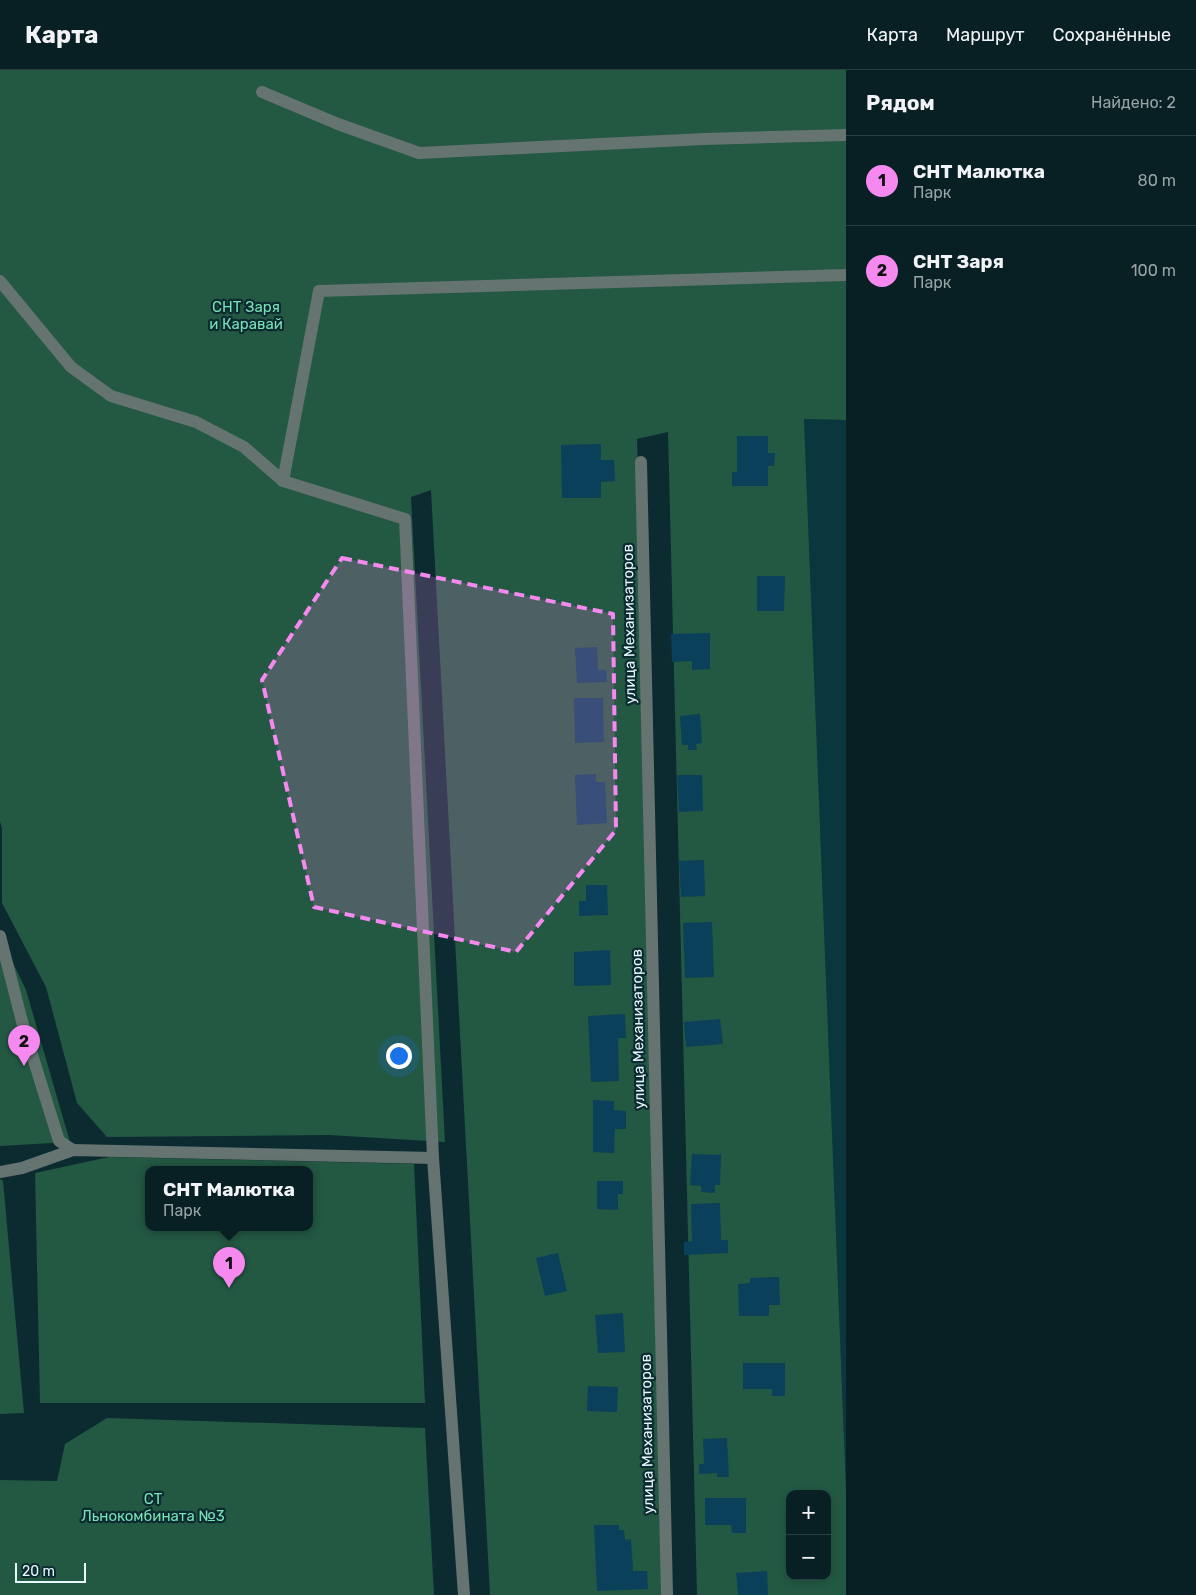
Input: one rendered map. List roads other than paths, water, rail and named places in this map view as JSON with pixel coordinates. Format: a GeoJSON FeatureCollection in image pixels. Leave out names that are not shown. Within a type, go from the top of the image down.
{"type":"FeatureCollection","features":[{"type":"Feature","properties":{"kind":"street"},"geometry":{"type":"LineString","coordinates":[[262,92],[338,124],[419,153],[694,139],[846,134]]}},
{"type":"Feature","properties":{"kind":"street"},"geometry":{"type":"LineString","coordinates":[[283,481],[318,291],[846,274]]}},
{"type":"Feature","properties":{"kind":"street"},"geometry":{"type":"LineString","coordinates":[[0,281],[71,367],[111,396],[196,422],[244,447],[283,481],[406,519],[433,1158],[464,1595]]}},
{"type":"Feature","properties":{"kind":"street","name":"улица Механизаторов"},"geometry":{"type":"LineString","coordinates":[[642,462],[667,1595]]}},
{"type":"Feature","properties":{"kind":"street"},"geometry":{"type":"LineString","coordinates":[[0,936],[24,1030],[59,1141],[73,1150]]}},
{"type":"Feature","properties":{"kind":"street"},"geometry":{"type":"LineString","coordinates":[[0,1172],[22,1168],[73,1150],[433,1158]]}},
{"type":"Feature","properties":{"kind":"place","name":"СНТ Заря"},"geometry":{"type":"Point","coordinates":[24,1066]}},
{"type":"Feature","properties":{"kind":"place","name":"СНТ Малютка"},"geometry":{"type":"Point","coordinates":[229,1288]}},
{"type":"Feature","properties":{"kind":"park label","name":"СНТ Заря и Каравай"},"geometry":{"type":"Point","coordinates":[246,316]}},
{"type":"Feature","properties":{"kind":"park label","name":"СТ Льнокомбината №3"},"geometry":{"type":"Point","coordinates":[153,1508]}}]}
